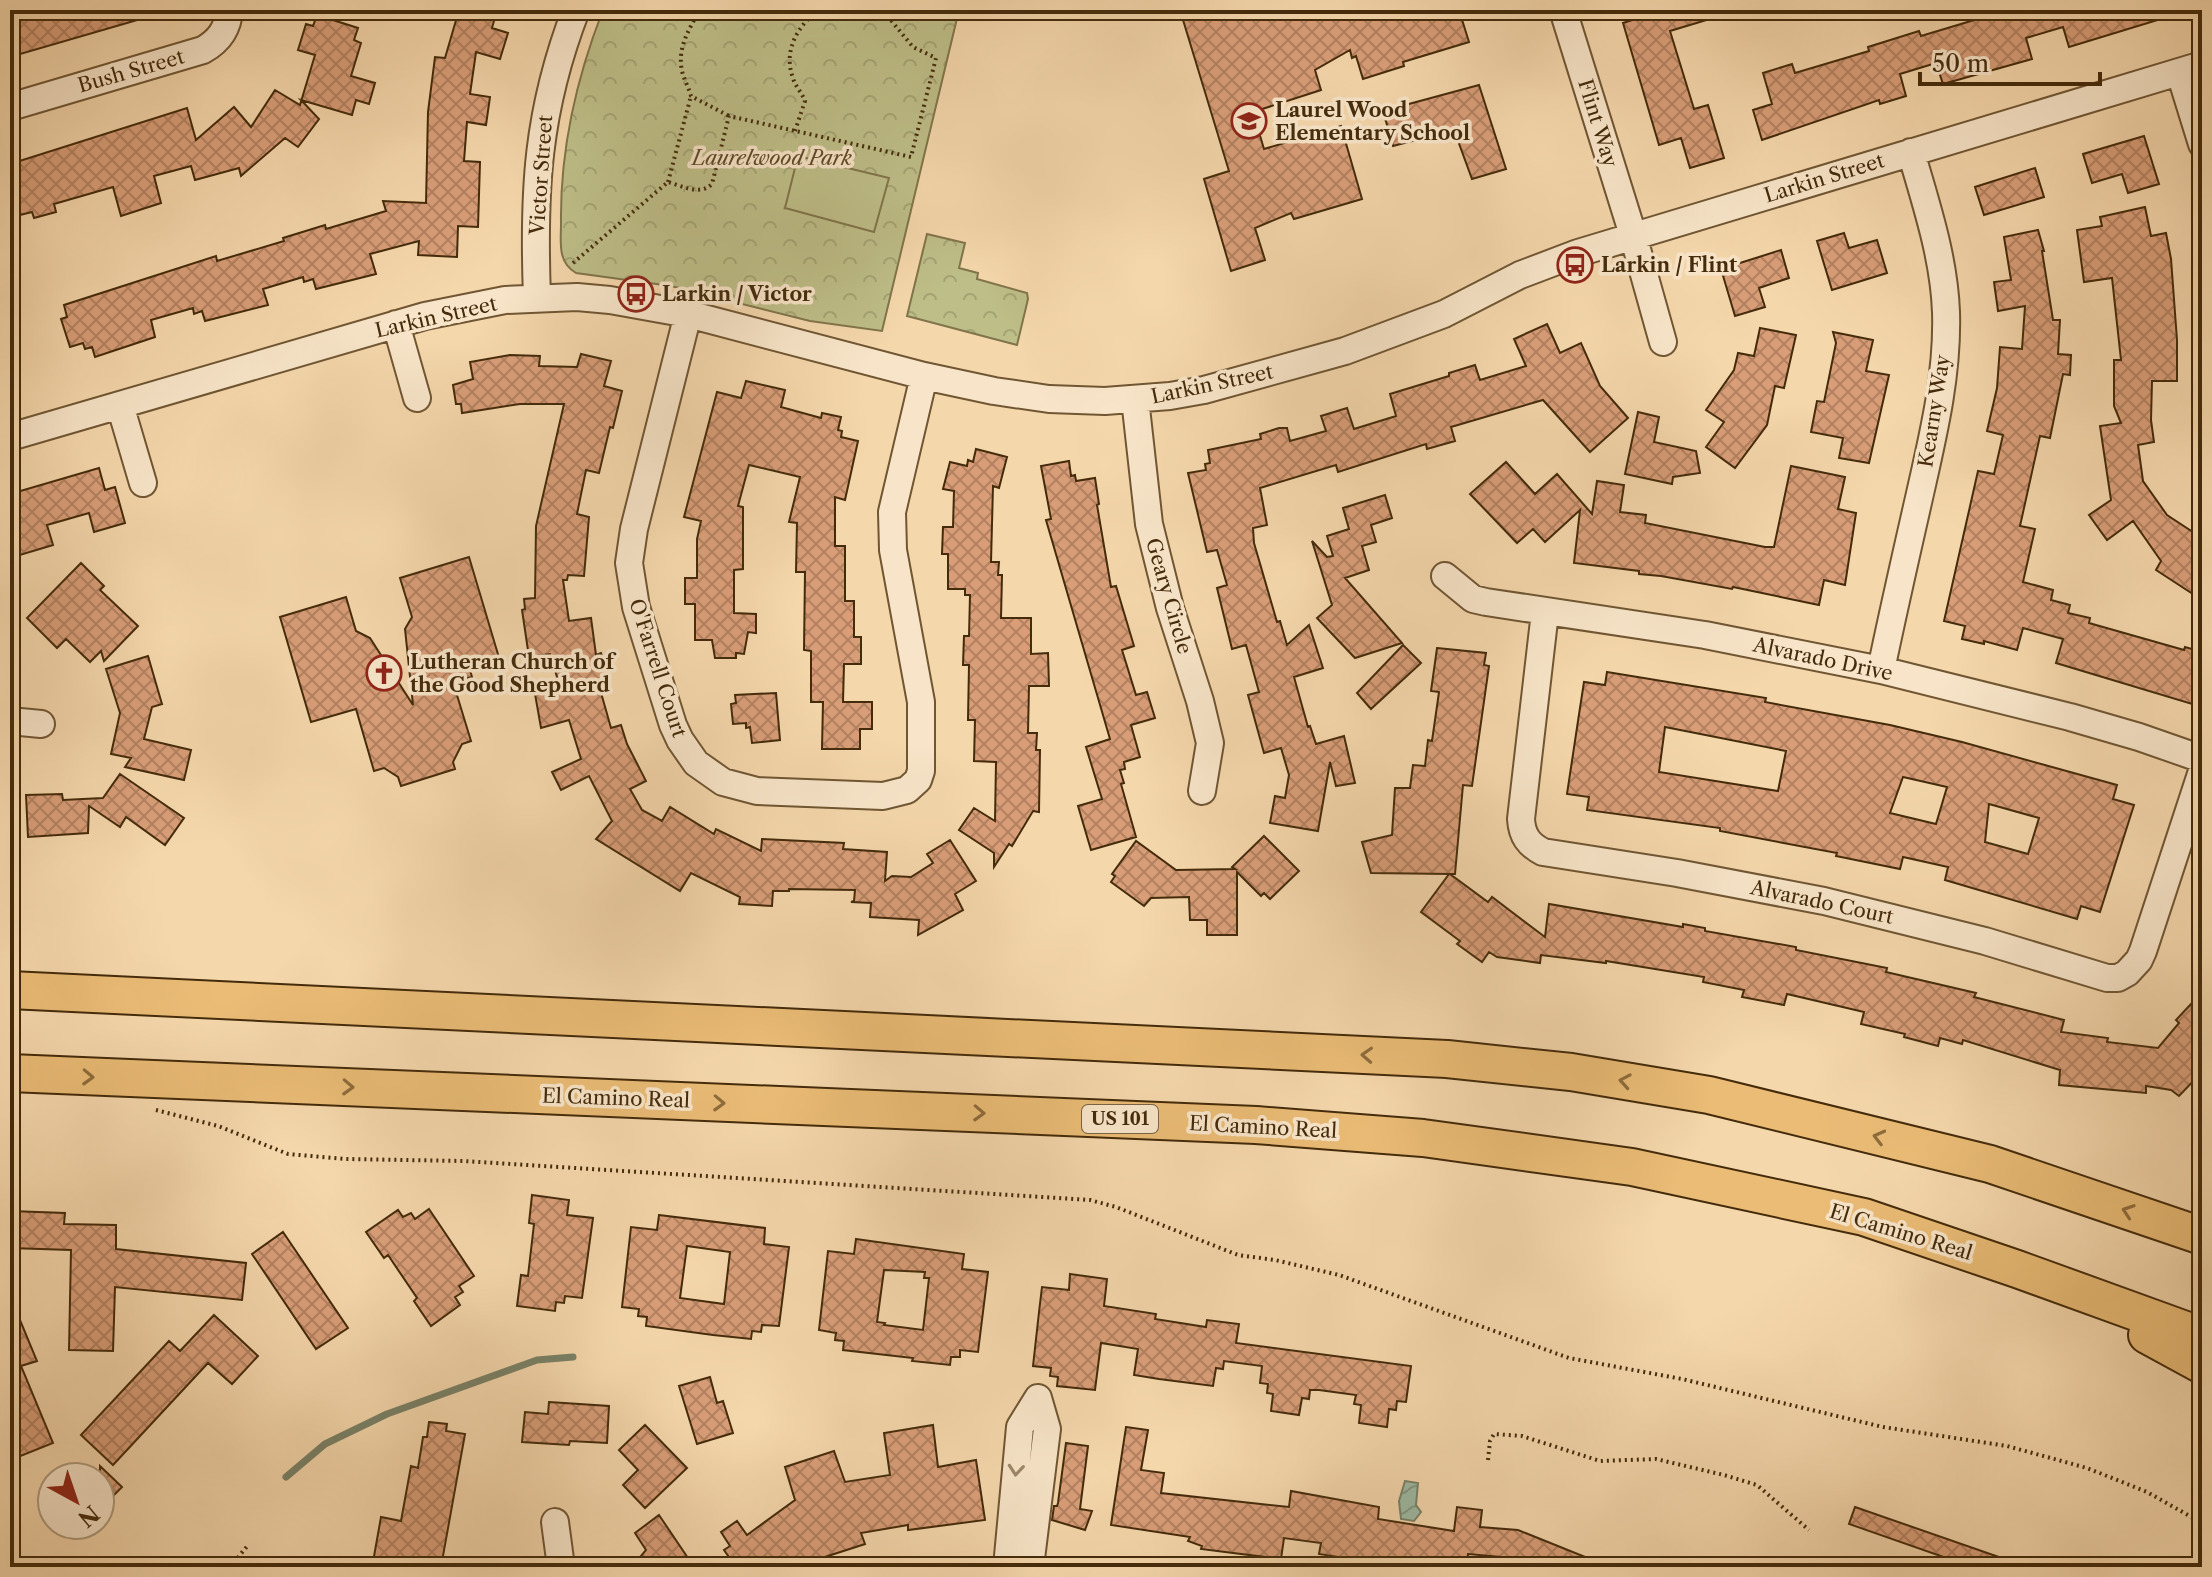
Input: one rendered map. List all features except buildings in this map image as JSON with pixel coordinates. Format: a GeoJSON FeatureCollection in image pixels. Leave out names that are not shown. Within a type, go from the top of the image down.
{"type":"FeatureCollection","features":[{"type":"Feature","properties":{"kind":"highway"},"geometry":{"type":"LineString","coordinates":[[10,990],[1447,1059],[1571,1072],[1709,1095],[1990,1164],[2202,1236]]}},
{"type":"Feature","properties":{"kind":"highway","name":"El Camino Real"},"geometry":{"type":"LineString","coordinates":[[10,1073],[1256,1125],[1423,1138],[1632,1167],[1849,1214],[2017,1269],[2202,1336]]}},
{"type":"Feature","properties":{"kind":"highway"},"geometry":{"type":"LineString","coordinates":[[2017,1269],[2202,1365]]}},
{"type":"Feature","properties":{"kind":"street","name":"Bush Street"},"geometry":{"type":"LineString","coordinates":[[10,107],[203,50],[219,38],[228,22],[229,10]]}},
{"type":"Feature","properties":{"kind":"street","name":"Victor Street"},"geometry":{"type":"LineString","coordinates":[[537,297],[536,183],[542,123],[556,67],[576,10]]}},
{"type":"Feature","properties":{"kind":"street","name":"Flint Way"},"geometry":{"type":"LineString","coordinates":[[1563,10],[1663,342]]}},
{"type":"Feature","properties":{"kind":"street","name":"Larkin Street"},"geometry":{"type":"LineString","coordinates":[[10,437],[396,324],[478,304],[537,297],[610,300],[688,314],[924,376],[1049,399],[1135,399],[1204,390],[1345,351],[1444,314],[1549,263],[1633,235],[2191,69]]}},
{"type":"Feature","properties":{"kind":"street"},"geometry":{"type":"LineString","coordinates":[[2191,69],[2202,144]]}},
{"type":"Feature","properties":{"kind":"street","name":"Kearny Way"},"geometry":{"type":"LineString","coordinates":[[1881,670],[1936,423],[1944,363],[1946,311],[1941,267],[1911,152]]}},
{"type":"Feature","properties":{"kind":"street","name":"O'Farrell Court"},"geometry":{"type":"LineString","coordinates":[[688,314],[634,529],[629,563],[631,584],[680,740],[696,763],[708,773],[739,788],[883,796],[907,790],[918,780],[922,763],[921,702],[891,531],[897,484],[924,376]]}},
{"type":"Feature","properties":{"kind":"street"},"geometry":{"type":"LineString","coordinates":[[396,324],[417,398]]}},
{"type":"Feature","properties":{"kind":"street","name":"Geary Circle"},"geometry":{"type":"LineString","coordinates":[[1135,399],[1149,524],[1210,743],[1202,791]]}},
{"type":"Feature","properties":{"kind":"street"},"geometry":{"type":"LineString","coordinates":[[120,405],[143,483]]}},
{"type":"Feature","properties":{"kind":"street","name":"Alvarado Drive"},"geometry":{"type":"LineString","coordinates":[[1445,576],[1473,599],[1705,635],[1881,670],[2070,717],[2202,759]]}},
{"type":"Feature","properties":{"kind":"street","name":"Alvarado Court"},"geometry":{"type":"LineString","coordinates":[[1545,612],[1521,819],[1524,837],[1543,852],[1824,901],[1985,941],[2096,976],[2118,978],[2134,967],[2143,951],[2202,771]]}},
{"type":"Feature","properties":{"kind":"street"},"geometry":{"type":"LineString","coordinates":[[10,721],[41,724]]}},
{"type":"Feature","properties":{"kind":"street"},"geometry":{"type":"LineString","coordinates":[[1007,1567],[1020,1427],[1038,1398],[1047,1429],[1030,1567]]}},
{"type":"Feature","properties":{"kind":"street"},"geometry":{"type":"LineString","coordinates":[[555,1522],[561,1567]]}},
{"type":"Feature","properties":{"kind":"path"},"geometry":{"type":"LineString","coordinates":[[573,263],[668,182],[691,96],[682,72],[681,51],[700,10]]}},
{"type":"Feature","properties":{"kind":"path"},"geometry":{"type":"LineString","coordinates":[[795,131],[805,101],[793,78],[791,47],[797,32],[818,10]]}},
{"type":"Feature","properties":{"kind":"path"},"geometry":{"type":"LineString","coordinates":[[691,96],[729,116],[911,157],[936,58],[913,47],[889,18],[878,10]]}},
{"type":"Feature","properties":{"kind":"path"},"geometry":{"type":"LineString","coordinates":[[668,182],[702,191],[709,187],[729,116]]}},
{"type":"Feature","properties":{"kind":"path"},"geometry":{"type":"LineString","coordinates":[[149,1108],[218,1126],[288,1154],[317,1157],[573,1167],[1090,1200],[1116,1207],[1238,1255],[1339,1275],[1569,1358],[1682,1379],[1883,1427],[2007,1446],[2087,1468],[2147,1492],[2202,1523]]}},
{"type":"Feature","properties":{"kind":"path"},"geometry":{"type":"LineString","coordinates":[[1488,1460],[1494,1434],[1522,1436],[1600,1461],[1656,1459],[1757,1485],[1809,1530]]}},
{"type":"Feature","properties":{"kind":"path"},"geometry":{"type":"LineString","coordinates":[[230,1567],[249,1544]]}},
{"type":"Feature","properties":{"kind":"green space","name":"Laurelwood Park"},"geometry":{"type":"Polygon","coordinates":[[[603,10],[959,10],[882,331],[810,321],[671,286],[576,273],[570,268],[563,257],[561,244],[563,168],[578,88],[603,10]]]}},
{"type":"Feature","properties":{"kind":"green space"},"geometry":{"type":"Polygon","coordinates":[[[798,156],[889,178],[874,232],[785,208],[798,156]]]}},
{"type":"Feature","properties":{"kind":"green space"},"geometry":{"type":"Polygon","coordinates":[[[927,234],[965,243],[959,268],[978,273],[977,279],[1027,293],[1017,345],[907,316],[927,234]]]}},
{"type":"Feature","properties":{"kind":"water"},"geometry":{"type":"Polygon","coordinates":[[[1405,1481],[1418,1483],[1416,1505],[1421,1512],[1414,1521],[1401,1519],[1399,1501],[1405,1481]]]}},
{"type":"Feature","properties":{"kind":"waterway"},"geometry":{"type":"LineString","coordinates":[[286,1477],[325,1444],[387,1414],[537,1360],[573,1357]]}},
{"type":"Feature","properties":{"kind":"place","name":"Laurel Wood Elementary School"},"geometry":{"type":"Point","coordinates":[1249,121]}},
{"type":"Feature","properties":{"kind":"place","name":"Larkin / Flint"},"geometry":{"type":"Point","coordinates":[1575,265]}},
{"type":"Feature","properties":{"kind":"place","name":"Larkin / Victor"},"geometry":{"type":"Point","coordinates":[636,294]}},
{"type":"Feature","properties":{"kind":"place","name":"Lutheran Church of the Good Shepherd"},"geometry":{"type":"Point","coordinates":[384,673]}}]}
